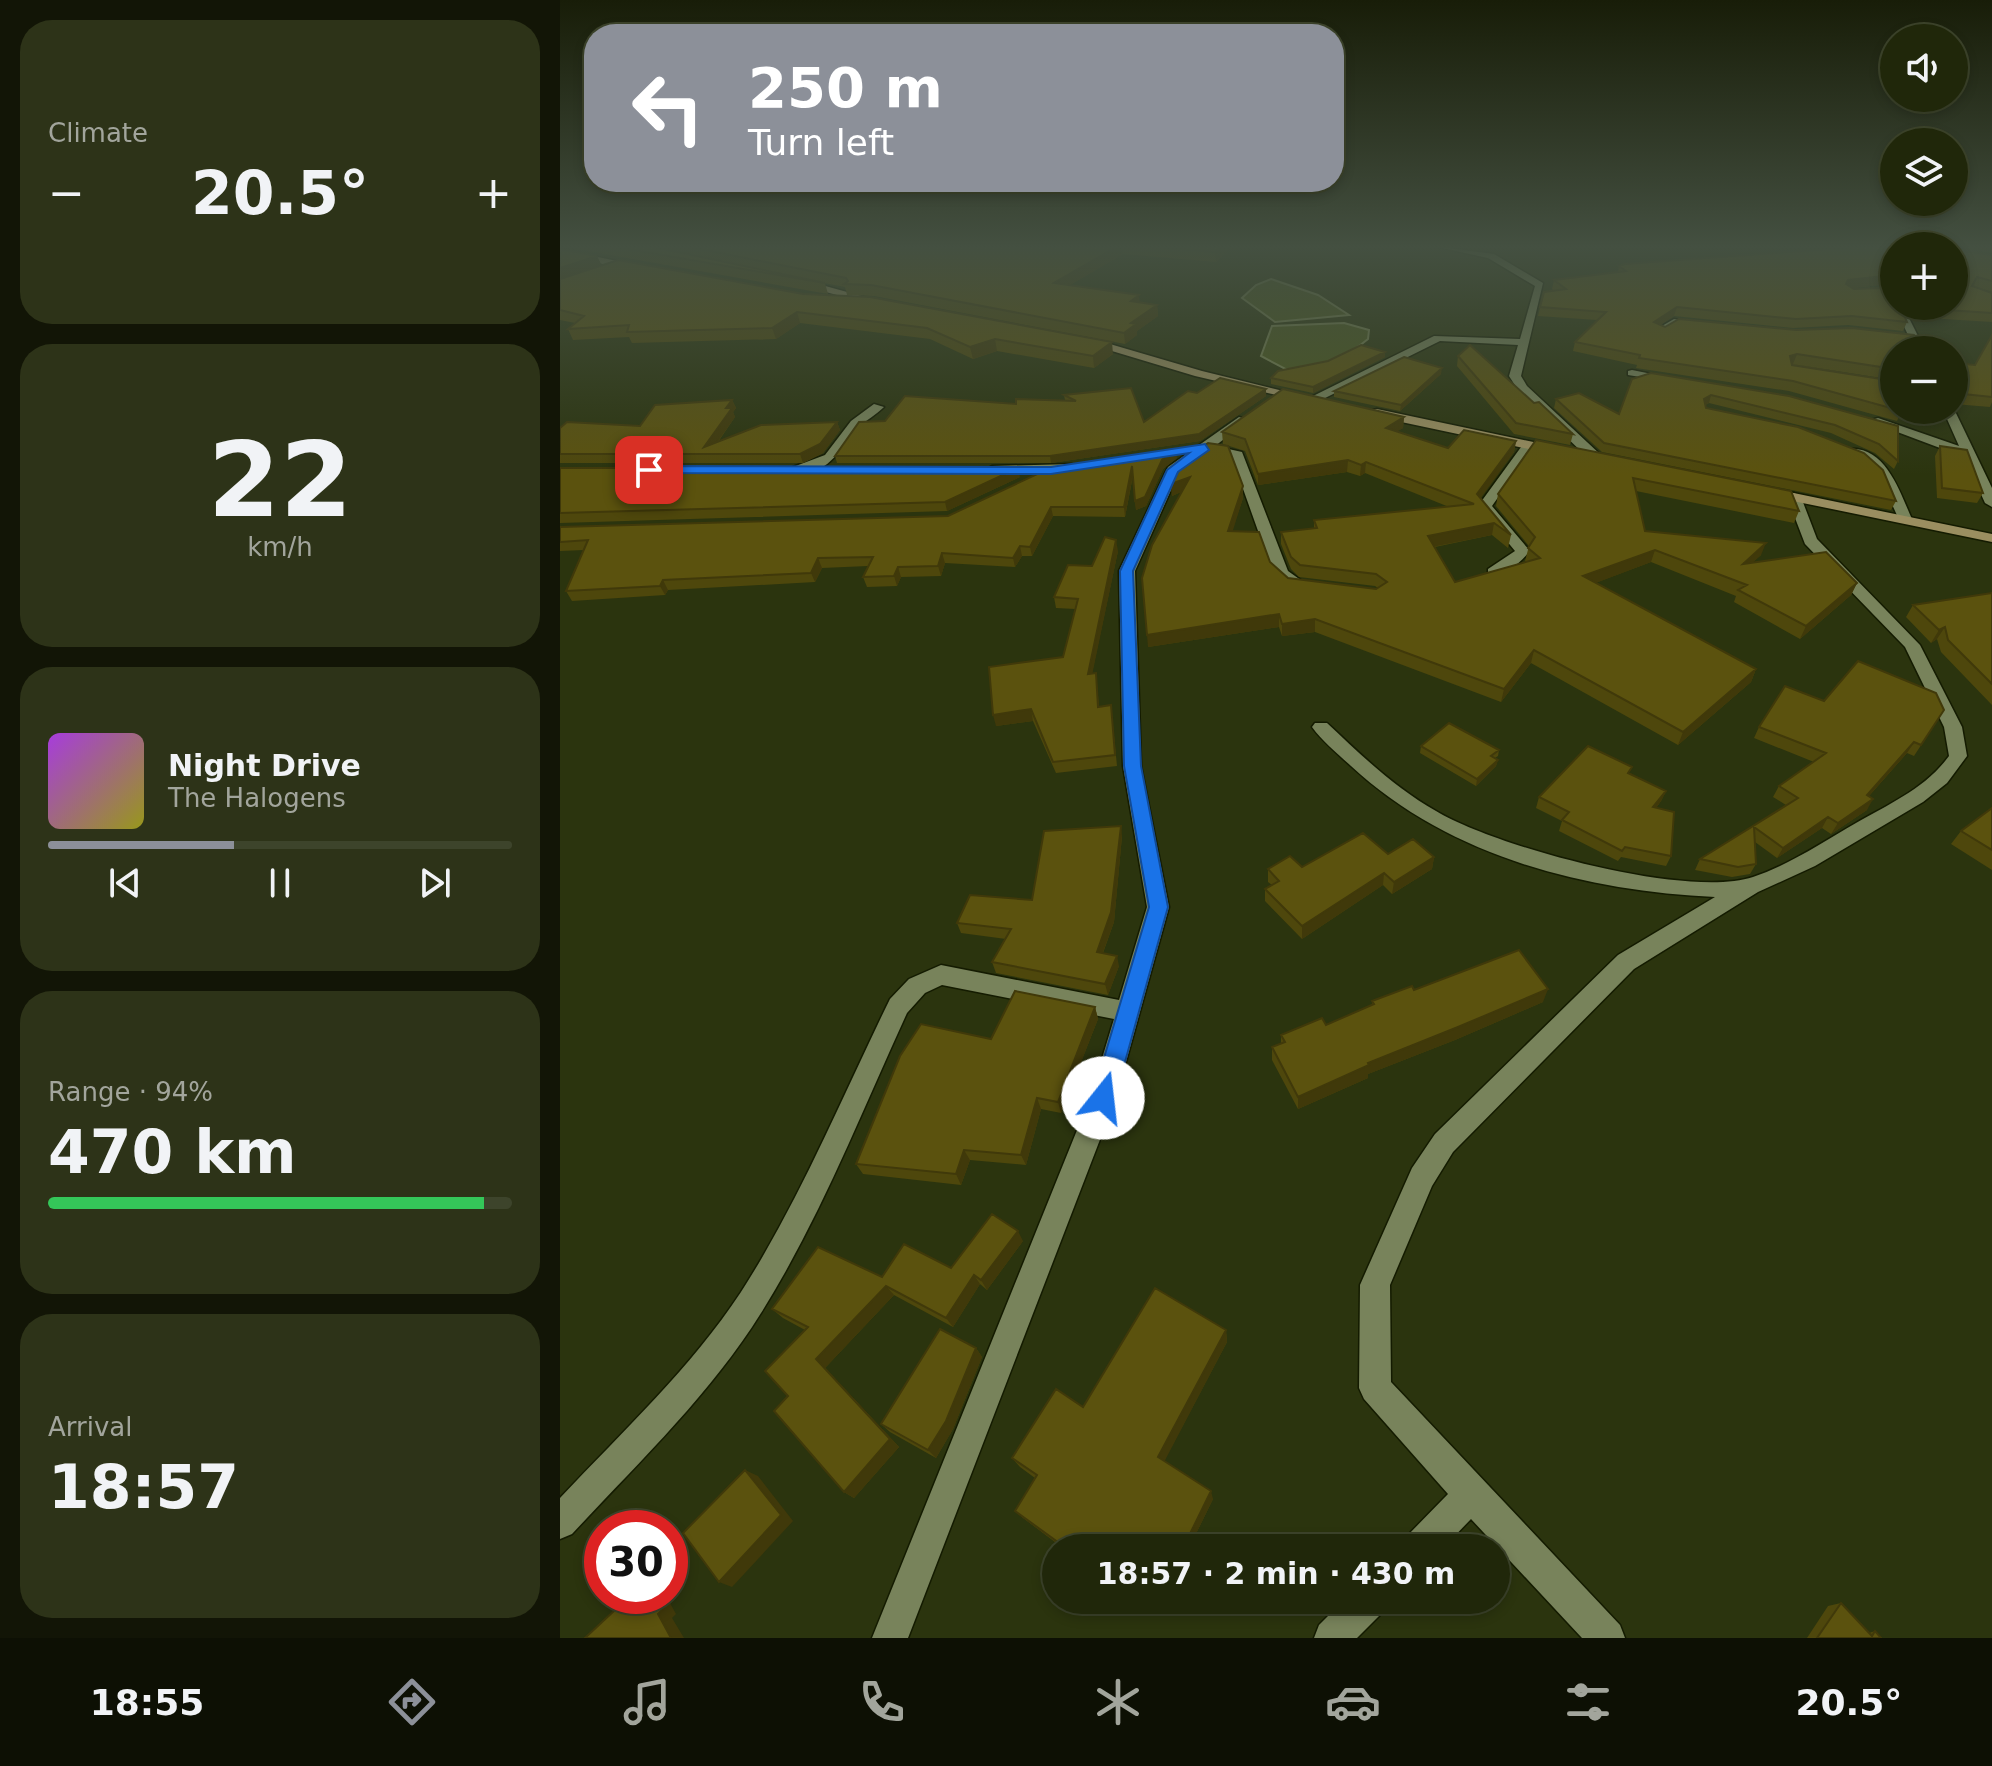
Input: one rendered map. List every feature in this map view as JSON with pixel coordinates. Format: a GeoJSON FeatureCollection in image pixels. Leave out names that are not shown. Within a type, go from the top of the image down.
{"type":"FeatureCollection","features":[{"type":"Feature","properties":{"kind":"main road"},"geometry":{"type":"LineString","coordinates":[[1076,338],[1199,374],[1339,405]]}},
{"type":"Feature","properties":{"kind":"main road"},"geometry":{"type":"LineString","coordinates":[[1366,411],[1611,461]]}},
{"type":"Feature","properties":{"kind":"main road"},"geometry":{"type":"LineString","coordinates":[[1752,489],[1992,538]]}},
{"type":"Feature","properties":{"kind":"street"},"geometry":{"type":"LineString","coordinates":[[1529,322],[1515,376],[1597,459]]}},
{"type":"Feature","properties":{"kind":"street"},"geometry":{"type":"LineString","coordinates":[[1659,332],[1673,322]]}},
{"type":"Feature","properties":{"kind":"street"},"geometry":{"type":"LineString","coordinates":[[1679,322],[1719,326]]}},
{"type":"Feature","properties":{"kind":"street"},"geometry":{"type":"LineString","coordinates":[[1313,400],[1438,338],[1524,342]]}},
{"type":"Feature","properties":{"kind":"street"},"geometry":{"type":"LineString","coordinates":[[1632,373],[1692,382]]}},
{"type":"Feature","properties":{"kind":"street"},"geometry":{"type":"LineString","coordinates":[[890,1638],[1103,1098],[1158,907],[1132,766],[1127,571],[1173,470],[1282,392]]}},
{"type":"Feature","properties":{"kind":"street"},"geometry":{"type":"LineString","coordinates":[[798,470],[830,458],[855,424],[878,407]]}},
{"type":"Feature","properties":{"kind":"street"},"geometry":{"type":"LineString","coordinates":[[1856,416],[1972,455]]}},
{"type":"Feature","properties":{"kind":"street"},"geometry":{"type":"LineString","coordinates":[[1956,424],[1992,503]]}},
{"type":"Feature","properties":{"kind":"street"},"geometry":{"type":"LineString","coordinates":[[1493,572],[1523,551],[1485,506],[1528,446]]}},
{"type":"Feature","properties":{"kind":"street"},"geometry":{"type":"LineString","coordinates":[[1176,452],[1205,447],[1236,452],[1281,573],[1293,584],[1313,588]]}},
{"type":"Feature","properties":{"kind":"street"},"geometry":{"type":"LineString","coordinates":[[1842,447],[1865,456],[1883,469],[1905,519]]}},
{"type":"Feature","properties":{"kind":"street"},"geometry":{"type":"LineString","coordinates":[[972,470],[1051,470],[1091,466]]}},
{"type":"Feature","properties":{"kind":"street"},"geometry":{"type":"LineString","coordinates":[[782,470],[846,470]]}},
{"type":"Feature","properties":{"kind":"street"},"geometry":{"type":"LineString","coordinates":[[1022,484],[1051,470]]}},
{"type":"Feature","properties":{"kind":"street"},"geometry":{"type":"LineString","coordinates":[[1607,1638],[1471,1495],[1375,1388],[1375,1285],[1422,1177],[1444,1143],[1626,962],[1750,886],[1844,840],[1898,807],[1948,774],[1958,756],[1953,727],[1912,645],[1810,541],[1794,497]]}},
{"type":"Feature","properties":{"kind":"street"},"geometry":{"type":"LineString","coordinates":[[1321,727],[1393,794],[1459,832],[1537,860],[1671,887],[1750,886]]}},
{"type":"Feature","properties":{"kind":"street"},"geometry":{"type":"LineString","coordinates":[[560,1522],[680,1395],[750,1304],[792,1230],[898,1006],[917,986],[941,975],[1128,1012]]}},
{"type":"Feature","properties":{"kind":"street"},"geometry":{"type":"LineString","coordinates":[[1433,1534],[1471,1495]]}},
{"type":"Feature","properties":{"kind":"street"},"geometry":{"type":"LineString","coordinates":[[1332,1638],[1355,1614]]}},
{"type":"Feature","properties":{"kind":"shaded area"},"geometry":{"type":"Polygon","coordinates":[[[1344,323],[1369,330],[1368,339],[1333,360],[1293,373],[1261,356],[1272,326],[1344,323]]]}},
{"type":"Feature","properties":{"kind":"building"},"geometry":{"type":"Polygon","coordinates":[[[576,322],[781,322],[772,328],[627,332],[629,325],[568,329],[576,322]]]}},
{"type":"Feature","properties":{"kind":"building"},"geometry":{"type":"Polygon","coordinates":[[[882,322],[1007,322],[1112,342],[1093,356],[995,339],[970,347],[927,328],[882,322]]]}},
{"type":"Feature","properties":{"kind":"building"},"geometry":{"type":"Polygon","coordinates":[[[1068,322],[1136,324],[1124,333],[1068,322]]]}},
{"type":"Feature","properties":{"kind":"building"},"geometry":{"type":"Polygon","coordinates":[[[1595,322],[1655,322],[1665,327],[1673,322],[1716,322],[1796,330],[1852,328],[1915,336],[1880,336],[1880,367],[1797,354],[1790,356],[1792,365],[1880,379],[1880,405],[1793,381],[1639,358],[1640,355],[1575,342],[1595,322]]]}},
{"type":"Feature","properties":{"kind":"building"},"geometry":{"type":"Polygon","coordinates":[[[1992,335],[1992,397],[1968,394],[1968,364],[1975,365],[1992,335]]]}},
{"type":"Feature","properties":{"kind":"building"},"geometry":{"type":"Polygon","coordinates":[[[1361,345],[1385,352],[1313,387],[1271,378],[1278,371],[1328,361],[1361,345]]]}},
{"type":"Feature","properties":{"kind":"building"},"geometry":{"type":"Polygon","coordinates":[[[1470,345],[1573,434],[1516,423],[1458,356],[1470,345]]]}},
{"type":"Feature","properties":{"kind":"building"},"geometry":{"type":"Polygon","coordinates":[[[1404,357],[1442,368],[1401,405],[1334,391],[1404,357]]]}},
{"type":"Feature","properties":{"kind":"building"},"geometry":{"type":"Polygon","coordinates":[[[1651,373],[1789,396],[1880,421],[1880,424],[1898,426],[1898,461],[1879,444],[1835,425],[1711,395],[1704,399],[1706,408],[1798,427],[1864,453],[1883,470],[1896,501],[1604,443],[1556,399],[1579,393],[1619,414],[1632,379],[1651,373]]]}},
{"type":"Feature","properties":{"kind":"building"},"geometry":{"type":"Polygon","coordinates":[[[1220,378],[1266,389],[1199,434],[1050,456],[835,456],[859,422],[885,421],[905,396],[1016,404],[1016,399],[1076,401],[1064,395],[1131,388],[1144,422],[1188,391],[1197,393],[1220,378]]]}},
{"type":"Feature","properties":{"kind":"building"},"geometry":{"type":"Polygon","coordinates":[[[1283,389],[1404,417],[1386,428],[1448,448],[1464,430],[1516,441],[1477,494],[1511,535],[1494,523],[1428,536],[1455,582],[1540,558],[1528,548],[1535,537],[1498,494],[1536,440],[1791,491],[1799,511],[1633,478],[1645,531],[1766,543],[1743,564],[1826,552],[1857,583],[1806,626],[1738,590],[1747,585],[1655,550],[1583,576],[1756,669],[1683,732],[1534,650],[1504,689],[1315,619],[1282,624],[1279,614],[1147,635],[1142,578],[1152,545],[1190,477],[1171,484],[1181,462],[1208,443],[1228,446],[1243,486],[1228,531],[1259,532],[1270,562],[1288,578],[1376,589],[1387,582],[1376,574],[1300,565],[1291,557],[1281,532],[1317,528],[1314,520],[1474,504],[1366,462],[1361,465],[1348,460],[1258,474],[1245,439],[1222,432],[1283,389]]]}},
{"type":"Feature","properties":{"kind":"building"},"geometry":{"type":"Polygon","coordinates":[[[732,400],[726,408],[732,408],[704,447],[761,425],[837,422],[820,444],[800,454],[560,454],[560,428],[567,422],[640,426],[655,405],[732,400]]]}},
{"type":"Feature","properties":{"kind":"building"},"geometry":{"type":"Polygon","coordinates":[[[1940,446],[1967,450],[1983,493],[1942,488],[1940,446]]]}},
{"type":"Feature","properties":{"kind":"building"},"geometry":{"type":"Polygon","coordinates":[[[1176,449],[1162,460],[1145,497],[1135,501],[1132,466],[1124,507],[1051,507],[1030,547],[1020,546],[1013,558],[942,553],[938,566],[898,567],[894,576],[863,577],[873,557],[818,558],[811,573],[663,580],[660,586],[566,591],[588,540],[560,542],[560,527],[948,516],[1050,468],[1176,449]]]}},
{"type":"Feature","properties":{"kind":"building"},"geometry":{"type":"Polygon","coordinates":[[[560,468],[1018,468],[945,502],[560,513],[560,468]]]}},
{"type":"Feature","properties":{"kind":"building"},"geometry":{"type":"Polygon","coordinates":[[[1105,537],[1116,540],[1088,674],[1096,673],[1098,707],[1111,705],[1115,755],[1053,762],[1031,709],[993,715],[989,667],[1063,657],[1078,599],[1054,597],[1068,565],[1092,566],[1105,537]]]}},
{"type":"Feature","properties":{"kind":"building"},"geometry":{"type":"Polygon","coordinates":[[[1992,593],[1992,684],[1948,640],[1945,627],[1939,630],[1913,605],[1992,593]]]}},
{"type":"Feature","properties":{"kind":"building"},"geometry":{"type":"Polygon","coordinates":[[[1858,661],[1936,693],[1944,710],[1921,745],[1914,742],[1867,795],[1873,799],[1838,823],[1828,817],[1783,848],[1754,827],[1756,864],[1738,867],[1700,859],[1798,798],[1779,786],[1826,753],[1759,727],[1785,686],[1824,701],[1858,661]]]}},
{"type":"Feature","properties":{"kind":"building"},"geometry":{"type":"Polygon","coordinates":[[[1449,723],[1499,750],[1491,756],[1498,760],[1477,779],[1421,746],[1449,723]]]}},
{"type":"Feature","properties":{"kind":"building"},"geometry":{"type":"Polygon","coordinates":[[[1588,746],[1632,767],[1628,773],[1666,791],[1653,807],[1674,812],[1671,856],[1625,847],[1622,851],[1562,820],[1569,812],[1539,797],[1588,746]]]}},
{"type":"Feature","properties":{"kind":"building"},"geometry":{"type":"Polygon","coordinates":[[[1992,808],[1992,850],[1961,831],[1992,808]]]}},
{"type":"Feature","properties":{"kind":"building"},"geometry":{"type":"Polygon","coordinates":[[[1121,826],[1111,912],[1097,952],[1117,956],[1105,984],[992,962],[1011,929],[957,923],[970,895],[1032,900],[1044,831],[1121,826]]]}},
{"type":"Feature","properties":{"kind":"building"},"geometry":{"type":"Polygon","coordinates":[[[1363,833],[1388,854],[1413,839],[1434,857],[1394,882],[1384,873],[1302,926],[1265,889],[1279,881],[1268,869],[1290,856],[1302,867],[1363,833]]]}},
{"type":"Feature","properties":{"kind":"building"},"geometry":{"type":"Polygon","coordinates":[[[1519,950],[1548,989],[1368,1063],[1298,1097],[1272,1047],[1285,1042],[1281,1035],[1322,1018],[1326,1025],[1374,1004],[1372,1001],[1412,986],[1414,990],[1519,950]]]}},
{"type":"Feature","properties":{"kind":"building"},"geometry":{"type":"Polygon","coordinates":[[[1015,991],[1095,1007],[1058,1102],[1037,1098],[1021,1155],[964,1150],[956,1174],[856,1164],[900,1056],[921,1024],[991,1039],[1015,991]]]}},
{"type":"Feature","properties":{"kind":"building"},"geometry":{"type":"Polygon","coordinates":[[[992,1214],[1018,1231],[981,1280],[974,1275],[946,1318],[886,1286],[816,1359],[890,1439],[844,1492],[774,1411],[788,1396],[765,1371],[808,1327],[772,1309],[818,1247],[882,1277],[904,1244],[951,1268],[992,1214]]]}},
{"type":"Feature","properties":{"kind":"building"},"geometry":{"type":"Polygon","coordinates":[[[1155,1288],[1226,1330],[1158,1457],[1211,1491],[1190,1534],[1047,1534],[1015,1511],[1037,1475],[1012,1458],[1056,1389],[1083,1407],[1155,1288]]]}},
{"type":"Feature","properties":{"kind":"building"},"geometry":{"type":"Polygon","coordinates":[[[940,1329],[976,1348],[946,1421],[928,1450],[881,1424],[940,1329]]]}},
{"type":"Feature","properties":{"kind":"building"},"geometry":{"type":"Polygon","coordinates":[[[745,1470],[781,1515],[719,1582],[688,1540],[688,1528],[745,1470]]]}},
{"type":"Feature","properties":{"kind":"building"},"geometry":{"type":"Polygon","coordinates":[[[1841,1603],[1872,1636],[1875,1631],[1881,1638],[1817,1638],[1841,1603]]]}},
{"type":"Feature","properties":{"kind":"building"},"geometry":{"type":"Polygon","coordinates":[[[611,1614],[658,1614],[671,1638],[585,1638],[611,1614]]]}},
{"type":"Feature","properties":{"kind":"route"},"geometry":{"type":"LineString","coordinates":[[649,470],[1051,470],[1205,447],[1184,459],[1173,470],[1127,571],[1132,766],[1158,907],[1103,1098]]}}]}
